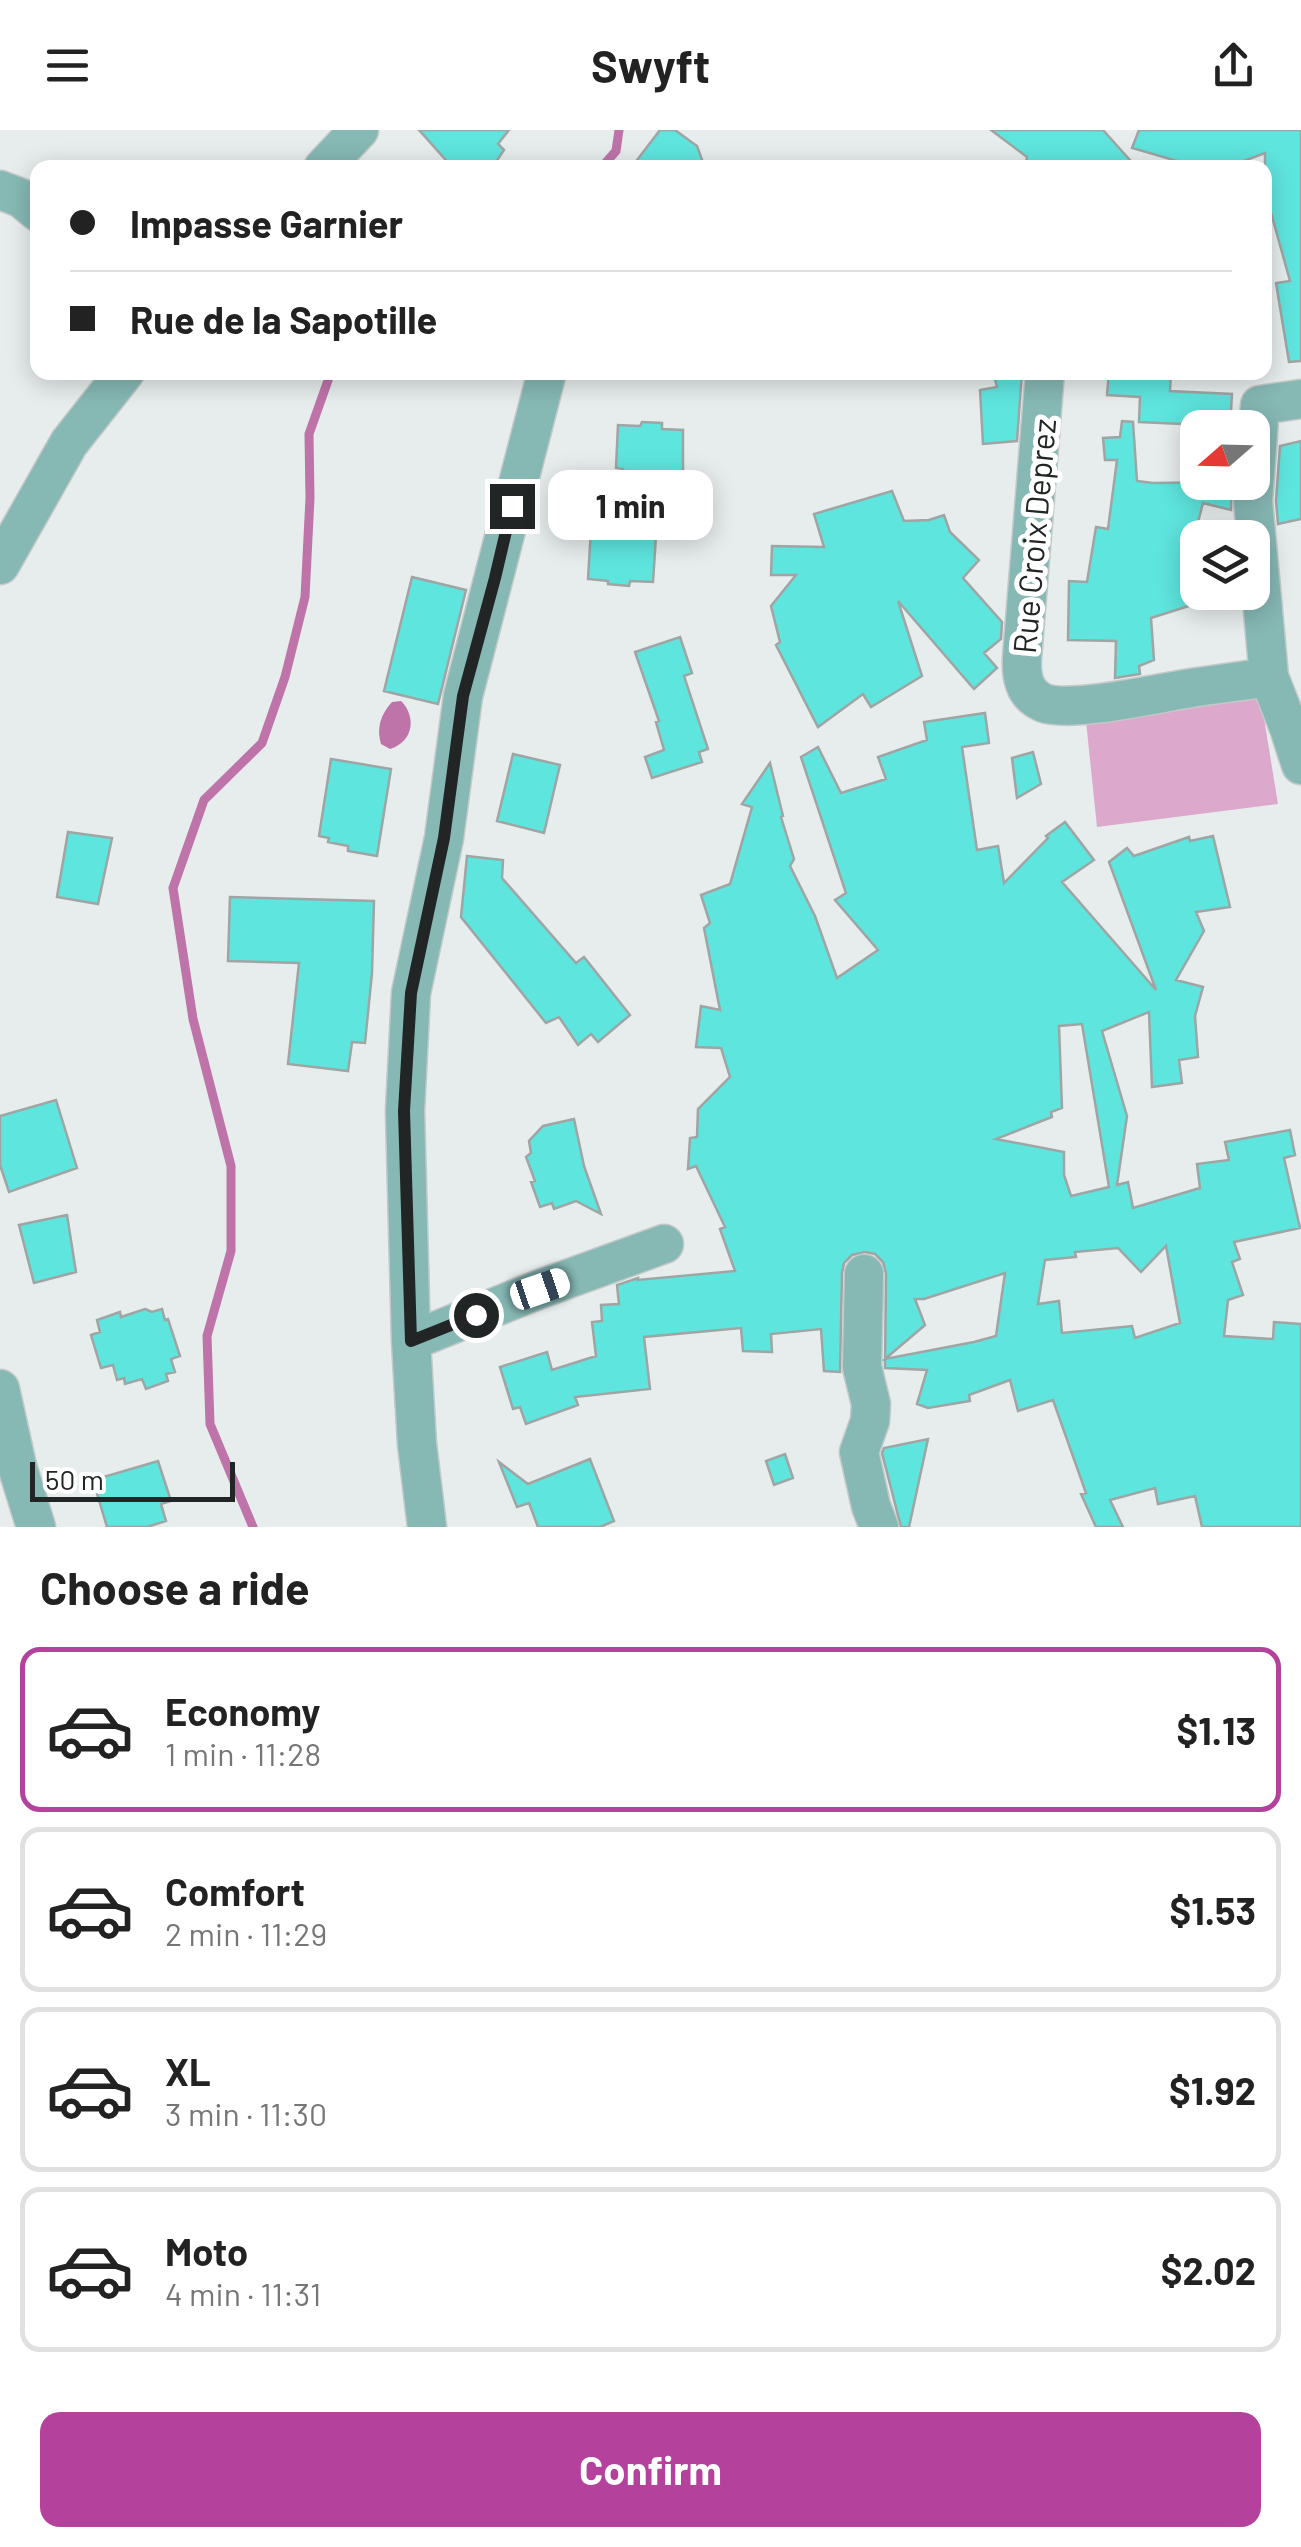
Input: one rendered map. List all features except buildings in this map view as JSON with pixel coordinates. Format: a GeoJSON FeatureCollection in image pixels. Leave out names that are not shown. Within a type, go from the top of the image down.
{"type":"FeatureCollection","features":[{"type":"Feature","properties":{"kind":"street"},"geometry":{"type":"LineString","coordinates":[[331,160],[360,130]]}},
{"type":"Feature","properties":{"kind":"street"},"geometry":{"type":"LineString","coordinates":[[0,190],[30,205]]}},
{"type":"Feature","properties":{"kind":"street"},"geometry":{"type":"LineString","coordinates":[[0,565],[69,443],[119,380]]}},
{"type":"Feature","properties":{"kind":"street"},"geometry":{"type":"LineString","coordinates":[[427,1527],[411,1341],[404,1111],[411,993],[444,838],[463,696],[545,380]]}},
{"type":"Feature","properties":{"kind":"street","name":"Rue Croix Deprez"},"geometry":{"type":"LineString","coordinates":[[1044,380],[1021,676],[1028,692],[1044,703],[1064,705],[1109,702],[1269,677]]}},
{"type":"Feature","properties":{"kind":"street"},"geometry":{"type":"LineString","coordinates":[[1301,400],[1260,405],[1253,501],[1269,677],[1301,765]]}},
{"type":"Feature","properties":{"kind":"street"},"geometry":{"type":"LineString","coordinates":[[411,1341],[664,1244]]}},
{"type":"Feature","properties":{"kind":"street"},"geometry":{"type":"LineString","coordinates":[[864,1274],[862,1367],[871,1404],[859,1452],[879,1527]]}},
{"type":"Feature","properties":{"kind":"street"},"geometry":{"type":"LineString","coordinates":[[0,1389],[9,1469],[36,1527]]}},
{"type":"Feature","properties":{"kind":"shaded area"},"geometry":{"type":"Polygon","coordinates":[[[1260,694],[1278,804],[1097,827],[1086,721],[1260,694]]]}},
{"type":"Feature","properties":{"kind":"shaded area"},"geometry":{"type":"Polygon","coordinates":[[[401,701],[409,714],[410,728],[404,741],[390,749],[381,744],[381,722],[392,702],[401,701]]]}},
{"type":"Feature","properties":{"kind":"waterway"},"geometry":{"type":"LineString","coordinates":[[608,160],[616,151],[619,130]]}},
{"type":"Feature","properties":{"kind":"waterway"},"geometry":{"type":"LineString","coordinates":[[253,1527],[210,1424],[207,1336],[231,1251],[231,1166],[193,1019],[173,888],[204,800],[262,743],[285,677],[305,597],[309,434],[328,380]]}},
{"type":"Feature","properties":{"kind":"route"},"geometry":{"type":"LineString","coordinates":[[476,1315],[411,1341],[404,1111],[411,993],[444,838],[463,696],[512,506]]}}]}
